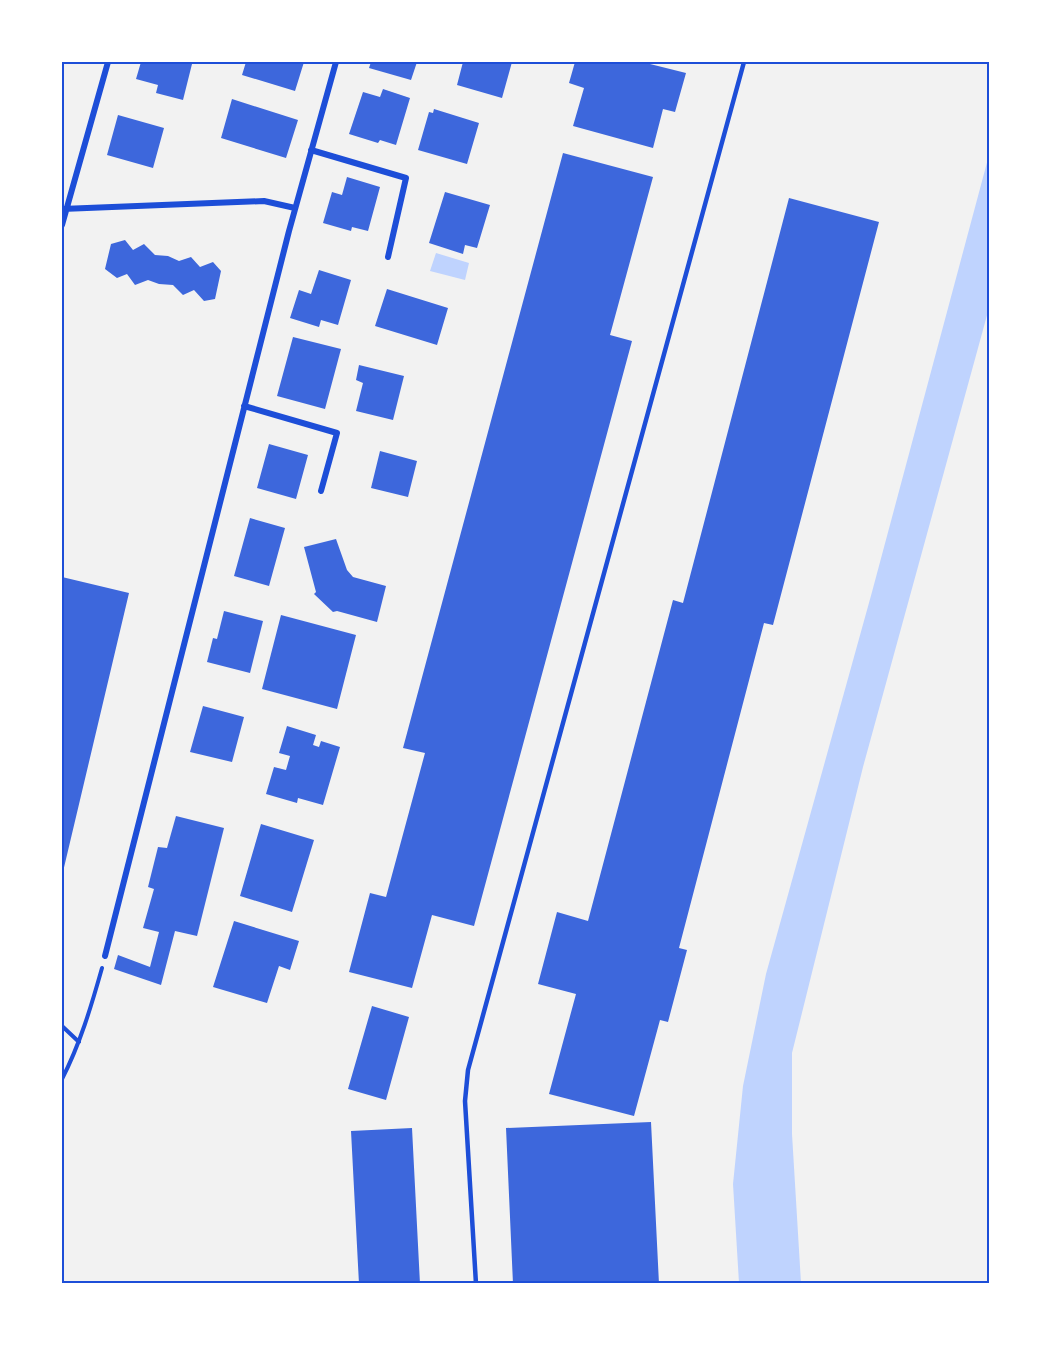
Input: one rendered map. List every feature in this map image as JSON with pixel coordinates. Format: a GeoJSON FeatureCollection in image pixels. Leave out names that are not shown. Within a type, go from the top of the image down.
{"type":"FeatureCollection","features":[{"type":"Feature","properties":{"kind":"street"},"geometry":{"type":"LineString","coordinates":[[62,225],[64,209],[108,62]]}},
{"type":"Feature","properties":{"kind":"street"},"geometry":{"type":"LineString","coordinates":[[105,956],[295,208],[336,62]]}},
{"type":"Feature","properties":{"kind":"street"},"geometry":{"type":"LineString","coordinates":[[311,150],[406,178],[388,256]]}},
{"type":"Feature","properties":{"kind":"street"},"geometry":{"type":"LineString","coordinates":[[64,209],[264,201],[295,208]]}},
{"type":"Feature","properties":{"kind":"street"},"geometry":{"type":"LineString","coordinates":[[244,406],[337,433],[321,491]]}},
{"type":"Feature","properties":{"kind":"lane"},"geometry":{"type":"LineString","coordinates":[[476,1284],[465,1101],[468,1070],[744,62]]}},
{"type":"Feature","properties":{"kind":"path"},"geometry":{"type":"LineString","coordinates":[[62,1079],[90,1013],[105,956]]}},
{"type":"Feature","properties":{"kind":"path"},"geometry":{"type":"LineString","coordinates":[[62,1026],[79,1042]]}},
{"type":"Feature","properties":{"kind":"water"},"geometry":{"type":"Polygon","coordinates":[[[989,155],[989,308],[863,767],[792,1053],[792,1134],[801,1283],[739,1283],[733,1184],[743,1086],[766,974],[872,592],[989,155]]]}},
{"type":"Feature","properties":{"kind":"water"},"geometry":{"type":"Polygon","coordinates":[[[436,253],[469,263],[465,280],[430,271],[436,253]]]}},
{"type":"Feature","properties":{"kind":"building"},"geometry":{"type":"Polygon","coordinates":[[[141,62],[192,64],[183,100],[156,93],[158,85],[136,79],[141,62]]]}},
{"type":"Feature","properties":{"kind":"building"},"geometry":{"type":"Polygon","coordinates":[[[246,62],[304,62],[295,91],[242,75],[246,62]]]}},
{"type":"Feature","properties":{"kind":"building"},"geometry":{"type":"Polygon","coordinates":[[[371,62],[417,62],[411,80],[369,68],[371,62]]]}},
{"type":"Feature","properties":{"kind":"building"},"geometry":{"type":"Polygon","coordinates":[[[463,62],[512,62],[502,98],[457,85],[463,62]]]}},
{"type":"Feature","properties":{"kind":"building"},"geometry":{"type":"Polygon","coordinates":[[[575,62],[642,62],[686,73],[675,112],[663,109],[653,148],[573,126],[584,88],[569,83],[575,62]]]}},
{"type":"Feature","properties":{"kind":"building"},"geometry":{"type":"Polygon","coordinates":[[[383,89],[410,98],[396,145],[380,140],[378,143],[349,134],[363,92],[380,97],[383,89]]]}},
{"type":"Feature","properties":{"kind":"building"},"geometry":{"type":"Polygon","coordinates":[[[232,99],[298,120],[286,158],[221,138],[232,99]]]}},
{"type":"Feature","properties":{"kind":"building"},"geometry":{"type":"Polygon","coordinates":[[[434,109],[479,123],[467,164],[418,150],[429,112],[433,113],[434,109]]]}},
{"type":"Feature","properties":{"kind":"building"},"geometry":{"type":"Polygon","coordinates":[[[118,115],[164,128],[153,168],[107,155],[118,115]]]}},
{"type":"Feature","properties":{"kind":"building"},"geometry":{"type":"Polygon","coordinates":[[[563,153],[653,177],[610,335],[632,341],[474,926],[432,915],[412,988],[349,972],[370,893],[386,897],[425,753],[403,748],[563,153]]]}},
{"type":"Feature","properties":{"kind":"building"},"geometry":{"type":"Polygon","coordinates":[[[347,177],[380,187],[368,231],[352,227],[351,231],[323,223],[332,192],[342,195],[347,177]]]}},
{"type":"Feature","properties":{"kind":"building"},"geometry":{"type":"Polygon","coordinates":[[[445,192],[490,205],[477,248],[465,245],[463,254],[429,243],[445,192]]]}},
{"type":"Feature","properties":{"kind":"building"},"geometry":{"type":"Polygon","coordinates":[[[789,198],[879,222],[773,625],[764,623],[679,948],[687,950],[668,1022],[660,1020],[634,1116],[549,1094],[576,994],[538,984],[557,912],[588,921],[673,600],[683,603],[789,198]]]}},
{"type":"Feature","properties":{"kind":"building"},"geometry":{"type":"Polygon","coordinates":[[[125,240],[133,250],[144,244],[155,255],[168,256],[179,261],[191,257],[200,267],[213,262],[221,271],[215,299],[204,301],[194,290],[183,295],[173,285],[148,280],[135,285],[127,274],[117,278],[105,269],[111,244],[125,240]]]}},
{"type":"Feature","properties":{"kind":"building"},"geometry":{"type":"Polygon","coordinates":[[[319,270],[351,280],[338,325],[321,320],[319,327],[290,318],[299,290],[311,294],[319,270]]]}},
{"type":"Feature","properties":{"kind":"building"},"geometry":{"type":"Polygon","coordinates":[[[387,289],[448,308],[437,345],[375,326],[387,289]]]}},
{"type":"Feature","properties":{"kind":"building"},"geometry":{"type":"Polygon","coordinates":[[[293,337],[341,349],[325,409],[277,396],[293,337]]]}},
{"type":"Feature","properties":{"kind":"building"},"geometry":{"type":"Polygon","coordinates":[[[359,365],[404,376],[393,420],[356,411],[363,383],[356,380],[359,365]]]}},
{"type":"Feature","properties":{"kind":"building"},"geometry":{"type":"Polygon","coordinates":[[[269,444],[308,455],[296,499],[257,488],[269,444]]]}},
{"type":"Feature","properties":{"kind":"building"},"geometry":{"type":"Polygon","coordinates":[[[380,451],[417,461],[408,497],[371,488],[380,451]]]}},
{"type":"Feature","properties":{"kind":"building"},"geometry":{"type":"Polygon","coordinates":[[[250,518],[285,528],[269,586],[234,576],[250,518]]]}},
{"type":"Feature","properties":{"kind":"building"},"geometry":{"type":"Polygon","coordinates":[[[336,539],[347,570],[353,577],[386,586],[377,622],[337,611],[333,612],[314,594],[316,592],[304,547],[336,539]]]}},
{"type":"Feature","properties":{"kind":"building"},"geometry":{"type":"Polygon","coordinates":[[[62,577],[129,593],[62,876],[62,577]]]}},
{"type":"Feature","properties":{"kind":"building"},"geometry":{"type":"Polygon","coordinates":[[[224,611],[263,621],[250,673],[207,662],[213,638],[217,639],[224,611]]]}},
{"type":"Feature","properties":{"kind":"building"},"geometry":{"type":"Polygon","coordinates":[[[281,615],[356,635],[337,709],[262,689],[281,615]]]}},
{"type":"Feature","properties":{"kind":"building"},"geometry":{"type":"Polygon","coordinates":[[[203,706],[244,717],[232,762],[190,752],[203,706]]]}},
{"type":"Feature","properties":{"kind":"building"},"geometry":{"type":"Polygon","coordinates":[[[287,726],[316,735],[313,745],[319,747],[321,741],[340,747],[323,805],[298,798],[297,803],[266,794],[274,767],[286,770],[290,756],[279,753],[287,726]]]}},
{"type":"Feature","properties":{"kind":"building"},"geometry":{"type":"Polygon","coordinates":[[[176,816],[224,828],[197,936],[175,931],[161,985],[114,969],[118,955],[150,967],[159,932],[143,928],[154,889],[148,887],[158,847],[167,848],[176,816]]]}},
{"type":"Feature","properties":{"kind":"building"},"geometry":{"type":"Polygon","coordinates":[[[261,824],[314,840],[292,912],[240,896],[261,824]]]}},
{"type":"Feature","properties":{"kind":"building"},"geometry":{"type":"Polygon","coordinates":[[[234,921],[299,941],[290,970],[279,966],[267,1003],[213,987],[234,921]]]}},
{"type":"Feature","properties":{"kind":"building"},"geometry":{"type":"Polygon","coordinates":[[[372,1006],[409,1017],[386,1100],[348,1089],[372,1006]]]}},
{"type":"Feature","properties":{"kind":"building"},"geometry":{"type":"Polygon","coordinates":[[[651,1122],[659,1284],[513,1284],[506,1128],[651,1122]]]}},
{"type":"Feature","properties":{"kind":"building"},"geometry":{"type":"Polygon","coordinates":[[[412,1128],[420,1284],[359,1284],[351,1131],[412,1128]]]}}]}
